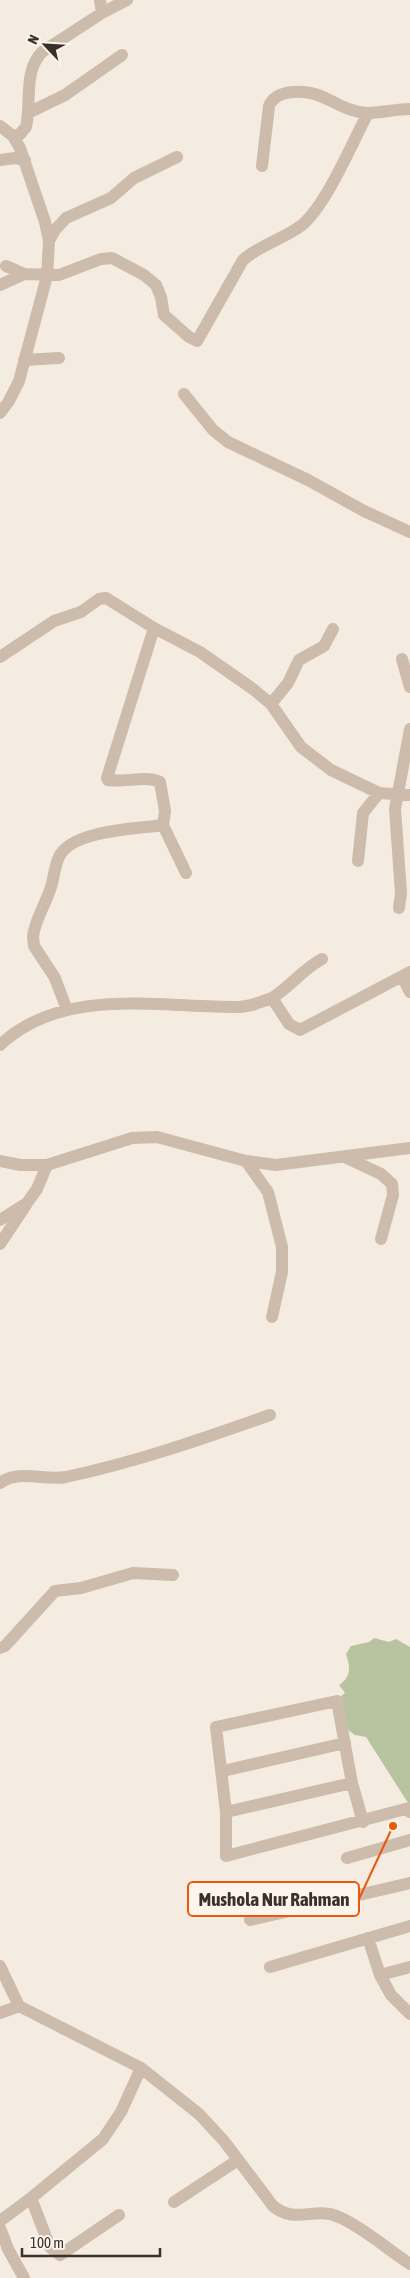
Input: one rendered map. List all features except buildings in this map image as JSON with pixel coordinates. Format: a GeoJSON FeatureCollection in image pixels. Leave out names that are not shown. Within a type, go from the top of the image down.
{"type":"FeatureCollection","features":[{"type":"Feature","properties":{"kind":"street"},"geometry":{"type":"LineString","coordinates":[[13,136],[24,132],[28,113],[30,71],[36,59],[42,52],[101,6],[128,0]]}},
{"type":"Feature","properties":{"kind":"street"},"geometry":{"type":"LineString","coordinates":[[28,113],[65,94],[122,55]]}},
{"type":"Feature","properties":{"kind":"street"},"geometry":{"type":"LineString","coordinates":[[262,166],[268,113],[274,98],[293,92],[311,91],[345,107],[368,113],[410,109]]}},
{"type":"Feature","properties":{"kind":"street"},"geometry":{"type":"LineString","coordinates":[[6,266],[24,274],[47,276],[59,275],[106,258],[119,261],[144,274],[156,285],[161,297],[164,315],[188,337],[197,341],[244,260],[254,251],[293,232],[313,214],[368,113]]}},
{"type":"Feature","properties":{"kind":"street"},"geometry":{"type":"LineString","coordinates":[[0,126],[13,136],[20,148],[46,222],[49,241],[47,276],[24,360],[14,394],[0,413]]}},
{"type":"Feature","properties":{"kind":"street"},"geometry":{"type":"LineString","coordinates":[[49,241],[54,230],[66,218],[111,198],[134,178],[177,157]]}},
{"type":"Feature","properties":{"kind":"street"},"geometry":{"type":"LineString","coordinates":[[0,160],[15,158],[25,160]]}},
{"type":"Feature","properties":{"kind":"street"},"geometry":{"type":"LineString","coordinates":[[0,285],[24,274]]}},
{"type":"Feature","properties":{"kind":"street"},"geometry":{"type":"LineString","coordinates":[[24,360],[59,358]]}},
{"type":"Feature","properties":{"kind":"street"},"geometry":{"type":"LineString","coordinates":[[184,394],[213,430],[228,442],[308,480],[364,511],[410,532]]}},
{"type":"Feature","properties":{"kind":"street"},"geometry":{"type":"LineString","coordinates":[[0,657],[54,621],[82,612],[102,598],[110,600],[154,628],[200,652],[271,704],[301,747],[315,759],[352,782],[378,794],[410,795]]}},
{"type":"Feature","properties":{"kind":"street"},"geometry":{"type":"LineString","coordinates":[[154,628],[107,778],[108,780],[116,781],[153,780],[160,782],[166,811],[163,825],[186,873]]}},
{"type":"Feature","properties":{"kind":"street"},"geometry":{"type":"LineString","coordinates":[[271,704],[288,683],[299,660],[324,646],[332,629]]}},
{"type":"Feature","properties":{"kind":"street"},"geometry":{"type":"LineString","coordinates":[[402,659],[410,687]]}},
{"type":"Feature","properties":{"kind":"street"},"geometry":{"type":"LineString","coordinates":[[399,908],[401,898],[396,796],[410,729]]}},
{"type":"Feature","properties":{"kind":"street"},"geometry":{"type":"LineString","coordinates":[[358,861],[363,813],[378,794]]}},
{"type":"Feature","properties":{"kind":"street"},"geometry":{"type":"LineString","coordinates":[[67,1010],[55,978],[33,941],[33,933],[52,885],[59,857],[70,845],[92,836],[163,825]]}},
{"type":"Feature","properties":{"kind":"street"},"geometry":{"type":"LineString","coordinates":[[0,1045],[21,1029],[67,1010],[148,1002],[252,1005],[272,998],[291,985],[311,965],[322,959]]}},
{"type":"Feature","properties":{"kind":"street"},"geometry":{"type":"LineString","coordinates":[[272,998],[289,1024],[300,1030],[406,975],[410,992]]}},
{"type":"Feature","properties":{"kind":"street"},"geometry":{"type":"LineString","coordinates":[[0,1162],[20,1165],[47,1165],[132,1138],[157,1136],[246,1160],[276,1165],[347,1158],[410,1148]]}},
{"type":"Feature","properties":{"kind":"street"},"geometry":{"type":"LineString","coordinates":[[347,1158],[381,1174],[392,1184],[392,1195],[381,1239]]}},
{"type":"Feature","properties":{"kind":"street"},"geometry":{"type":"LineString","coordinates":[[246,1160],[268,1192],[282,1247],[281,1279],[272,1317]]}},
{"type":"Feature","properties":{"kind":"street"},"geometry":{"type":"LineString","coordinates":[[0,1244],[37,1189],[47,1165]]}},
{"type":"Feature","properties":{"kind":"street"},"geometry":{"type":"LineString","coordinates":[[0,1220],[27,1203]]}},
{"type":"Feature","properties":{"kind":"street"},"geometry":{"type":"LineString","coordinates":[[0,1483],[12,1476],[58,1479],[109,1465],[144,1459],[270,1415]]}},
{"type":"Feature","properties":{"kind":"street"},"geometry":{"type":"LineString","coordinates":[[0,1648],[5,1646],[55,1591],[81,1588],[133,1574],[173,1575]]}},
{"type":"Feature","properties":{"kind":"street"},"geometry":{"type":"LineString","coordinates":[[363,1822],[352,1783],[337,1701],[216,1727],[223,1772],[226,1812],[226,1856],[363,1822],[409,1808],[410,1812]]}},
{"type":"Feature","properties":{"kind":"street"},"geometry":{"type":"LineString","coordinates":[[223,1772],[345,1743]]}},
{"type":"Feature","properties":{"kind":"street"},"geometry":{"type":"LineString","coordinates":[[226,1812],[352,1783]]}},
{"type":"Feature","properties":{"kind":"street"},"geometry":{"type":"LineString","coordinates":[[347,1858],[410,1840]]}},
{"type":"Feature","properties":{"kind":"street"},"geometry":{"type":"LineString","coordinates":[[250,1920],[410,1883]]}},
{"type":"Feature","properties":{"kind":"street"},"geometry":{"type":"LineString","coordinates":[[270,1967],[410,1926]]}},
{"type":"Feature","properties":{"kind":"street"},"geometry":{"type":"LineString","coordinates":[[368,1938],[380,1975],[390,1996],[410,2014]]}},
{"type":"Feature","properties":{"kind":"street"},"geometry":{"type":"LineString","coordinates":[[0,1966],[20,2006],[141,2068],[199,2114],[280,2212],[285,2215],[306,2216],[316,2212],[340,2218],[410,2264]]}},
{"type":"Feature","properties":{"kind":"street"},"geometry":{"type":"LineString","coordinates":[[380,1975],[410,1967]]}},
{"type":"Feature","properties":{"kind":"street"},"geometry":{"type":"LineString","coordinates":[[0,2013],[20,2006]]}},
{"type":"Feature","properties":{"kind":"street"},"geometry":{"type":"LineString","coordinates":[[0,2221],[102,2139],[121,2112],[141,2068]]}},
{"type":"Feature","properties":{"kind":"street"},"geometry":{"type":"LineString","coordinates":[[174,2202],[238,2160]]}},
{"type":"Feature","properties":{"kind":"street"},"geometry":{"type":"LineString","coordinates":[[31,2198],[50,2247],[60,2255],[119,2214]]}},
{"type":"Feature","properties":{"kind":"street"},"geometry":{"type":"LineString","coordinates":[[0,2228],[8,2249],[24,2278]]}},
{"type":"Feature","properties":{"kind":"green space"},"geometry":{"type":"Polygon","coordinates":[[[374,1638],[389,1642],[396,1639],[410,1647],[410,1806],[366,1737],[355,1735],[348,1730],[341,1696],[345,1693],[339,1685],[346,1678],[349,1671],[346,1654],[351,1646],[369,1642],[374,1638]]]}},
{"type":"Feature","properties":{"kind":"place","name":"Mushola Nur Rahman"},"geometry":{"type":"Point","coordinates":[393,1826]}}]}
